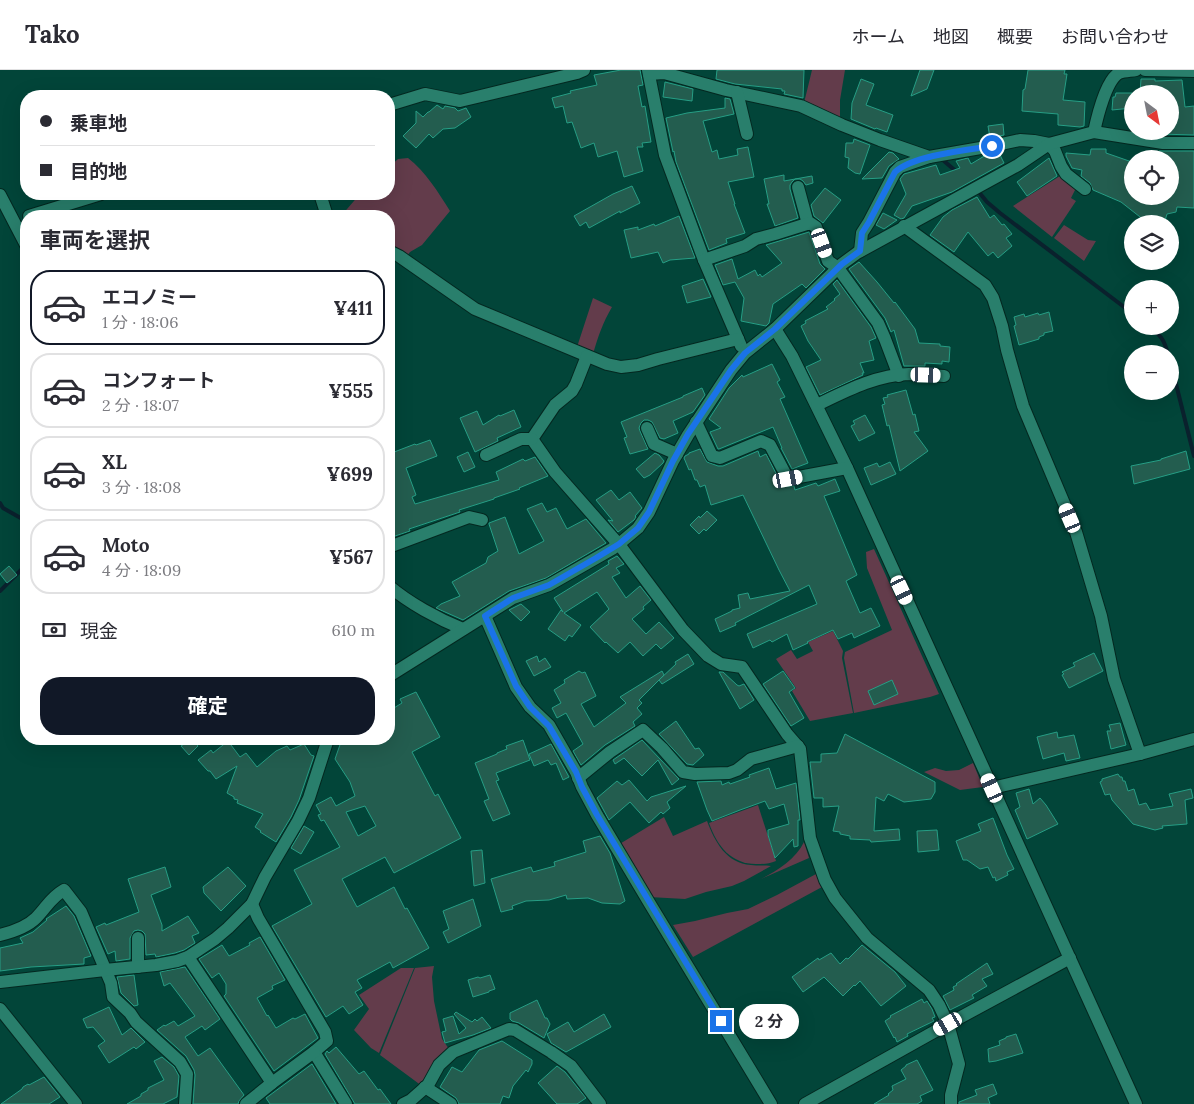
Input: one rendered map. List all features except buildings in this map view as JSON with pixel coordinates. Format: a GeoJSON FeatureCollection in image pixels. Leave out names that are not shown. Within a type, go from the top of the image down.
{"type":"FeatureCollection","features":[{"type":"Feature","properties":{"kind":"street"},"geometry":{"type":"LineString","coordinates":[[395,102],[425,94],[460,101],[584,70]]}},
{"type":"Feature","properties":{"kind":"street"},"geometry":{"type":"LineString","coordinates":[[1094,132],[1099,110],[1113,79],[1119,71],[1136,70]]}},
{"type":"Feature","properties":{"kind":"street"},"geometry":{"type":"LineString","coordinates":[[1145,70],[1194,70]]}},
{"type":"Feature","properties":{"kind":"street"},"geometry":{"type":"LineString","coordinates":[[745,353],[704,260],[665,155],[648,72],[664,73],[801,106],[842,125],[929,157]]}},
{"type":"Feature","properties":{"kind":"street"},"geometry":{"type":"LineString","coordinates":[[737,92],[747,134]]}},
{"type":"Feature","properties":{"kind":"street"},"geometry":{"type":"LineString","coordinates":[[395,672],[513,598],[549,585],[619,544],[638,528],[649,512],[696,422],[731,370],[745,353],[775,329],[838,268],[860,251],[1018,165],[1049,144],[1094,132],[1163,143],[1194,143]]}},
{"type":"Feature","properties":{"kind":"street"},"geometry":{"type":"LineString","coordinates":[[860,251],[862,233],[895,172],[900,167],[929,157],[1020,140],[1049,144],[1055,151],[1066,174],[1085,189]]}},
{"type":"Feature","properties":{"kind":"street"},"geometry":{"type":"LineString","coordinates":[[798,187],[808,224]]}},
{"type":"Feature","properties":{"kind":"street"},"geometry":{"type":"LineString","coordinates":[[0,195],[20,233]]}},
{"type":"Feature","properties":{"kind":"street"},"geometry":{"type":"LineString","coordinates":[[50,210],[82,200]]}},
{"type":"Feature","properties":{"kind":"street"},"geometry":{"type":"LineString","coordinates":[[14,221],[20,219]]}},
{"type":"Feature","properties":{"kind":"street"},"geometry":{"type":"LineString","coordinates":[[704,260],[745,246],[756,239],[810,223],[816,227],[828,261],[838,268],[878,323],[899,376]]}},
{"type":"Feature","properties":{"kind":"street"},"geometry":{"type":"LineString","coordinates":[[904,226],[986,286],[993,298],[1023,406],[1076,532],[1101,616],[1114,679],[1140,754]]}},
{"type":"Feature","properties":{"kind":"street"},"geometry":{"type":"LineString","coordinates":[[395,254],[475,309],[607,364],[620,367],[638,365],[738,339]]}},
{"type":"Feature","properties":{"kind":"street"},"geometry":{"type":"LineString","coordinates":[[775,329],[792,356],[817,405],[1136,1104]]}},
{"type":"Feature","properties":{"kind":"street"},"geometry":{"type":"LineString","coordinates":[[532,439],[555,406],[572,391],[587,356]]}},
{"type":"Feature","properties":{"kind":"street"},"geometry":{"type":"LineString","coordinates":[[817,405],[857,386],[879,379],[908,374],[944,376]]}},
{"type":"Feature","properties":{"kind":"street"},"geometry":{"type":"LineString","coordinates":[[696,422],[712,456],[720,458],[761,441],[770,445],[788,479],[846,468]]}},
{"type":"Feature","properties":{"kind":"street"},"geometry":{"type":"LineString","coordinates":[[647,428],[654,444],[678,454]]}},
{"type":"Feature","properties":{"kind":"street"},"geometry":{"type":"LineString","coordinates":[[486,454],[522,439],[532,439]]}},
{"type":"Feature","properties":{"kind":"street"},"geometry":{"type":"LineString","coordinates":[[532,439],[555,472],[619,544],[683,630],[708,656],[721,664],[742,667],[767,706],[798,746],[810,838],[825,880],[835,898],[867,938],[929,990],[948,1024],[959,1064],[951,1095],[951,1104]]}},
{"type":"Feature","properties":{"kind":"street"},"geometry":{"type":"LineString","coordinates":[[395,545],[469,517],[482,520]]}},
{"type":"Feature","properties":{"kind":"street"},"geometry":{"type":"LineString","coordinates":[[395,590],[416,605],[463,629]]}},
{"type":"Feature","properties":{"kind":"street"},"geometry":{"type":"LineString","coordinates":[[485,616],[516,686],[530,707],[549,726],[597,815],[771,1104]]}},
{"type":"Feature","properties":{"kind":"street"},"geometry":{"type":"LineString","coordinates":[[578,778],[610,752],[643,730],[683,772],[695,774],[729,773],[737,770],[751,759],[798,746]]}},
{"type":"Feature","properties":{"kind":"street"},"geometry":{"type":"LineString","coordinates":[[992,788],[1140,754],[1194,739]]}},
{"type":"Feature","properties":{"kind":"street"},"geometry":{"type":"LineString","coordinates":[[0,982],[163,964],[188,957],[215,939],[252,904],[309,798],[326,745]]}},
{"type":"Feature","properties":{"kind":"street"},"geometry":{"type":"LineString","coordinates":[[0,935],[14,931],[35,919],[50,901],[64,890],[81,912],[111,983],[113,997],[130,1013],[136,1022],[180,1062],[187,1074],[186,1104]]}},
{"type":"Feature","properties":{"kind":"street"},"geometry":{"type":"LineString","coordinates":[[246,1104],[328,1041],[325,1032],[258,918],[252,904]]}},
{"type":"Feature","properties":{"kind":"street"},"geometry":{"type":"LineString","coordinates":[[138,938],[138,966]]}},
{"type":"Feature","properties":{"kind":"street"},"geometry":{"type":"LineString","coordinates":[[188,957],[272,1083]]}},
{"type":"Feature","properties":{"kind":"street"},"geometry":{"type":"LineString","coordinates":[[806,1104],[1070,958]]}},
{"type":"Feature","properties":{"kind":"street"},"geometry":{"type":"LineString","coordinates":[[0,1009],[74,1104]]}},
{"type":"Feature","properties":{"kind":"street"},"geometry":{"type":"LineString","coordinates":[[403,1104],[411,1100],[428,1085],[439,1065],[453,1052],[509,1029],[515,1030],[571,1066],[600,1104]]}},
{"type":"Feature","properties":{"kind":"street"},"geometry":{"type":"LineString","coordinates":[[314,1052],[345,1104]]}},
{"type":"Feature","properties":{"kind":"street"},"geometry":{"type":"LineString","coordinates":[[425,1087],[451,1104]]}},
{"type":"Feature","properties":{"kind":"shaded area"},"geometry":{"type":"Polygon","coordinates":[[[812,70],[845,70],[840,100],[840,120],[804,103],[812,70]]]}},
{"type":"Feature","properties":{"kind":"shaded area"},"geometry":{"type":"Polygon","coordinates":[[[408,158],[426,176],[450,211],[422,245],[407,256],[395,250],[395,210],[346,210],[355,200],[395,200],[395,162],[398,159],[408,158]]]}},
{"type":"Feature","properties":{"kind":"shaded area"},"geometry":{"type":"Polygon","coordinates":[[[1060,176],[1076,188],[1071,198],[1076,201],[1052,237],[1013,206],[1060,176]]]}},
{"type":"Feature","properties":{"kind":"shaded area"},"geometry":{"type":"Polygon","coordinates":[[[1064,225],[1088,240],[1096,241],[1084,261],[1054,238],[1064,225]]]}},
{"type":"Feature","properties":{"kind":"shaded area"},"geometry":{"type":"Polygon","coordinates":[[[593,298],[612,307],[601,330],[593,354],[577,347],[593,298]]]}},
{"type":"Feature","properties":{"kind":"shaded area"},"geometry":{"type":"Polygon","coordinates":[[[874,549],[939,694],[854,713],[844,658],[845,652],[892,630],[867,568],[866,552],[874,549]]]}},
{"type":"Feature","properties":{"kind":"shaded area"},"geometry":{"type":"Polygon","coordinates":[[[833,631],[843,651],[842,658],[853,713],[810,721],[792,691],[796,688],[776,659],[791,650],[797,659],[813,651],[808,642],[833,631]]]}},
{"type":"Feature","properties":{"kind":"shaded area"},"geometry":{"type":"Polygon","coordinates":[[[973,763],[983,787],[960,790],[924,772],[935,768],[946,771],[959,770],[973,763]]]}},
{"type":"Feature","properties":{"kind":"shaded area"},"geometry":{"type":"Polygon","coordinates":[[[758,805],[776,861],[756,864],[739,861],[721,846],[709,823],[758,805]]]}},
{"type":"Feature","properties":{"kind":"shaded area"},"geometry":{"type":"Polygon","coordinates":[[[664,817],[673,836],[707,821],[718,844],[728,856],[742,863],[771,866],[732,886],[685,899],[649,897],[618,845],[664,817]]]}},
{"type":"Feature","properties":{"kind":"shaded area"},"geometry":{"type":"Polygon","coordinates":[[[804,842],[809,858],[761,879],[791,859],[804,842]]]}},
{"type":"Feature","properties":{"kind":"shaded area"},"geometry":{"type":"Polygon","coordinates":[[[816,874],[822,887],[693,957],[673,925],[748,909],[816,874]]]}},
{"type":"Feature","properties":{"kind":"shaded area"},"geometry":{"type":"Polygon","coordinates":[[[434,966],[432,977],[434,1001],[442,1039],[449,1049],[422,1086],[380,1055],[415,968],[434,966]]]}},
{"type":"Feature","properties":{"kind":"shaded area"},"geometry":{"type":"Polygon","coordinates":[[[401,968],[414,968],[379,1053],[371,1048],[354,1030],[369,1009],[359,995],[401,968]]]}},
{"type":"Feature","properties":{"kind":"waterway"},"geometry":{"type":"LineString","coordinates":[[942,157],[958,173]]}},
{"type":"Feature","properties":{"kind":"waterway"},"geometry":{"type":"LineString","coordinates":[[978,191],[1000,213],[1124,307]]}},
{"type":"Feature","properties":{"kind":"waterway"},"geometry":{"type":"LineString","coordinates":[[1159,335],[1165,345]]}},
{"type":"Feature","properties":{"kind":"waterway"},"geometry":{"type":"LineString","coordinates":[[1179,396],[1194,456]]}},
{"type":"Feature","properties":{"kind":"waterway"},"geometry":{"type":"LineString","coordinates":[[0,503],[3,508],[20,518]]}},
{"type":"Feature","properties":{"kind":"waterway"},"geometry":{"type":"LineString","coordinates":[[0,591],[20,571]]}},
{"type":"Feature","properties":{"kind":"route"},"geometry":{"type":"LineString","coordinates":[[721,1021],[597,815],[576,772],[549,726],[530,707],[516,686],[485,616],[513,598],[549,585],[596,558],[619,544],[638,528],[649,512],[688,434],[731,370],[745,353],[775,329],[842,264],[860,251],[862,233],[895,172],[900,167],[929,157],[992,146]]}}]}
